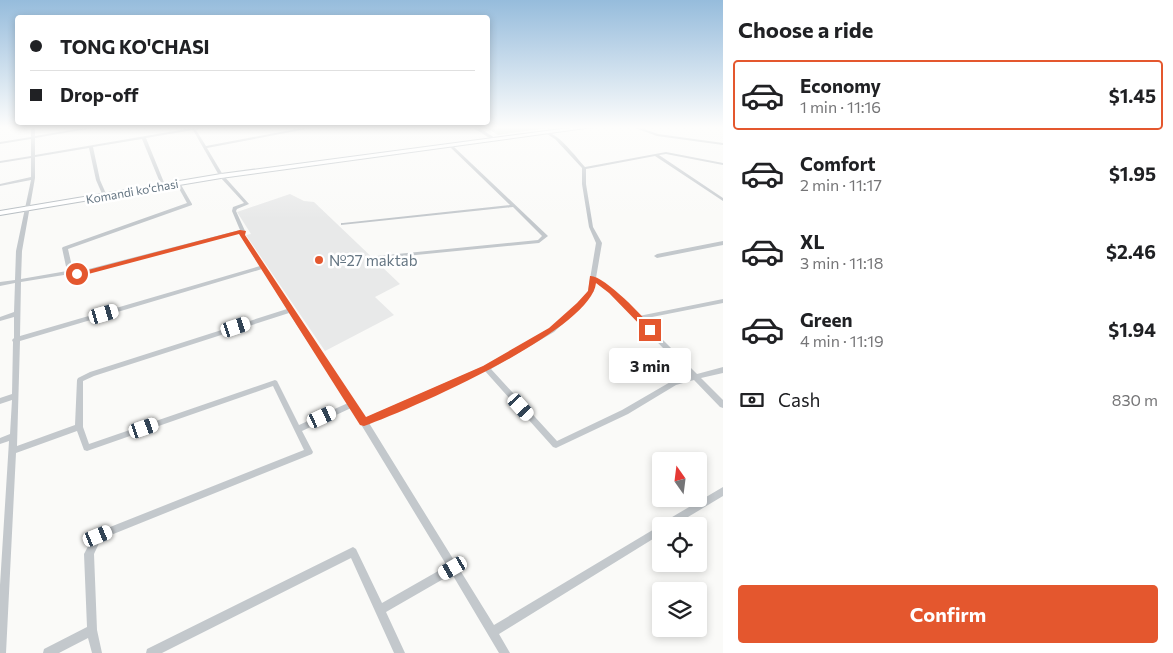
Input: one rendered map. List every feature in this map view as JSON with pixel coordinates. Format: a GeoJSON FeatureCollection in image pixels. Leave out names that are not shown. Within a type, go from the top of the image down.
{"type":"FeatureCollection","features":[{"type":"Feature","properties":{"kind":"main road","name":"Komandi ko‘chasi"},"geometry":{"type":"LineString","coordinates":[[0,213],[178,182],[363,157]]}},
{"type":"Feature","properties":{"kind":"street"},"geometry":{"type":"LineString","coordinates":[[0,162],[30,157]]}},
{"type":"Feature","properties":{"kind":"street"},"geometry":{"type":"LineString","coordinates":[[1,652],[2,599],[15,396],[15,340],[19,251],[33,178],[33,157]]}},
{"type":"Feature","properties":{"kind":"street"},"geometry":{"type":"LineString","coordinates":[[93,157],[98,180],[105,196]]}},
{"type":"Feature","properties":{"kind":"street"},"geometry":{"type":"LineString","coordinates":[[152,157],[163,185]]}},
{"type":"Feature","properties":{"kind":"street"},"geometry":{"type":"LineString","coordinates":[[210,157],[220,176],[247,204],[235,208],[234,211],[242,235],[364,422],[506,653]]}},
{"type":"Feature","properties":{"kind":"street"},"geometry":{"type":"LineString","coordinates":[[377,258],[539,242],[545,236],[463,157]]}},
{"type":"Feature","properties":{"kind":"street"},"geometry":{"type":"LineString","coordinates":[[364,422],[486,368],[552,330],[580,305],[591,291],[598,243],[590,228],[584,184],[584,168],[574,157]]}},
{"type":"Feature","properties":{"kind":"street"},"geometry":{"type":"LineString","coordinates":[[584,168],[642,157]]}},
{"type":"Feature","properties":{"kind":"street"},"geometry":{"type":"LineString","coordinates":[[660,157],[723,200]]}},
{"type":"Feature","properties":{"kind":"street"},"geometry":{"type":"LineString","coordinates":[[689,157],[723,164]]}},
{"type":"Feature","properties":{"kind":"street"},"geometry":{"type":"LineString","coordinates":[[0,185],[33,178]]}},
{"type":"Feature","properties":{"kind":"street"},"geometry":{"type":"LineString","coordinates":[[70,272],[66,248],[190,204],[178,182]]}},
{"type":"Feature","properties":{"kind":"street"},"geometry":{"type":"LineString","coordinates":[[343,224],[513,206]]}},
{"type":"Feature","properties":{"kind":"street"},"geometry":{"type":"LineString","coordinates":[[0,284],[70,272],[77,274],[242,231]]}},
{"type":"Feature","properties":{"kind":"street"},"geometry":{"type":"LineString","coordinates":[[657,256],[723,243]]}},
{"type":"Feature","properties":{"kind":"street"},"geometry":{"type":"LineString","coordinates":[[15,340],[263,267]]}},
{"type":"Feature","properties":{"kind":"street"},"geometry":{"type":"LineString","coordinates":[[593,278],[612,292],[723,405]]}},
{"type":"Feature","properties":{"kind":"street"},"geometry":{"type":"LineString","coordinates":[[638,318],[723,301]]}},
{"type":"Feature","properties":{"kind":"street"},"geometry":{"type":"LineString","coordinates":[[97,653],[92,630],[89,554],[98,536],[308,452],[275,383],[87,448],[79,427],[80,380],[92,374],[291,310]]}},
{"type":"Feature","properties":{"kind":"street"},"geometry":{"type":"LineString","coordinates":[[0,319],[16,314]]}},
{"type":"Feature","properties":{"kind":"street"},"geometry":{"type":"LineString","coordinates":[[486,368],[556,445],[625,412],[674,383],[723,370]]}},
{"type":"Feature","properties":{"kind":"street"},"geometry":{"type":"LineString","coordinates":[[0,401],[15,396]]}},
{"type":"Feature","properties":{"kind":"street"},"geometry":{"type":"LineString","coordinates":[[298,429],[352,404]]}},
{"type":"Feature","properties":{"kind":"street"},"geometry":{"type":"LineString","coordinates":[[12,451],[79,427]]}},
{"type":"Feature","properties":{"kind":"street"},"geometry":{"type":"LineString","coordinates":[[0,441],[13,436]]}},
{"type":"Feature","properties":{"kind":"street"},"geometry":{"type":"LineString","coordinates":[[680,517],[723,491]]}},
{"type":"Feature","properties":{"kind":"street"},"geometry":{"type":"LineString","coordinates":[[492,632],[652,534]]}},
{"type":"Feature","properties":{"kind":"street"},"geometry":{"type":"LineString","coordinates":[[152,653],[353,552],[400,653]]}},
{"type":"Feature","properties":{"kind":"street"},"geometry":{"type":"LineString","coordinates":[[380,610],[453,568]]}},
{"type":"Feature","properties":{"kind":"street"},"geometry":{"type":"LineString","coordinates":[[48,653],[92,630]]}},
{"type":"Feature","properties":{"kind":"shaded area","name":"№27 maktab"},"geometry":{"type":"Polygon","coordinates":[[[290,194],[304,201],[314,202],[400,284],[375,297],[394,315],[325,351],[246,235],[251,234],[237,212],[290,194]]]}},
{"type":"Feature","properties":{"kind":"place","name":"№27 maktab"},"geometry":{"type":"Point","coordinates":[319,260]}},
{"type":"Feature","properties":{"kind":"route"},"geometry":{"type":"LineString","coordinates":[[77,274],[242,231],[242,235],[364,422],[486,368],[552,330],[580,305],[591,291],[593,278],[612,292],[650,330]]}}]}
